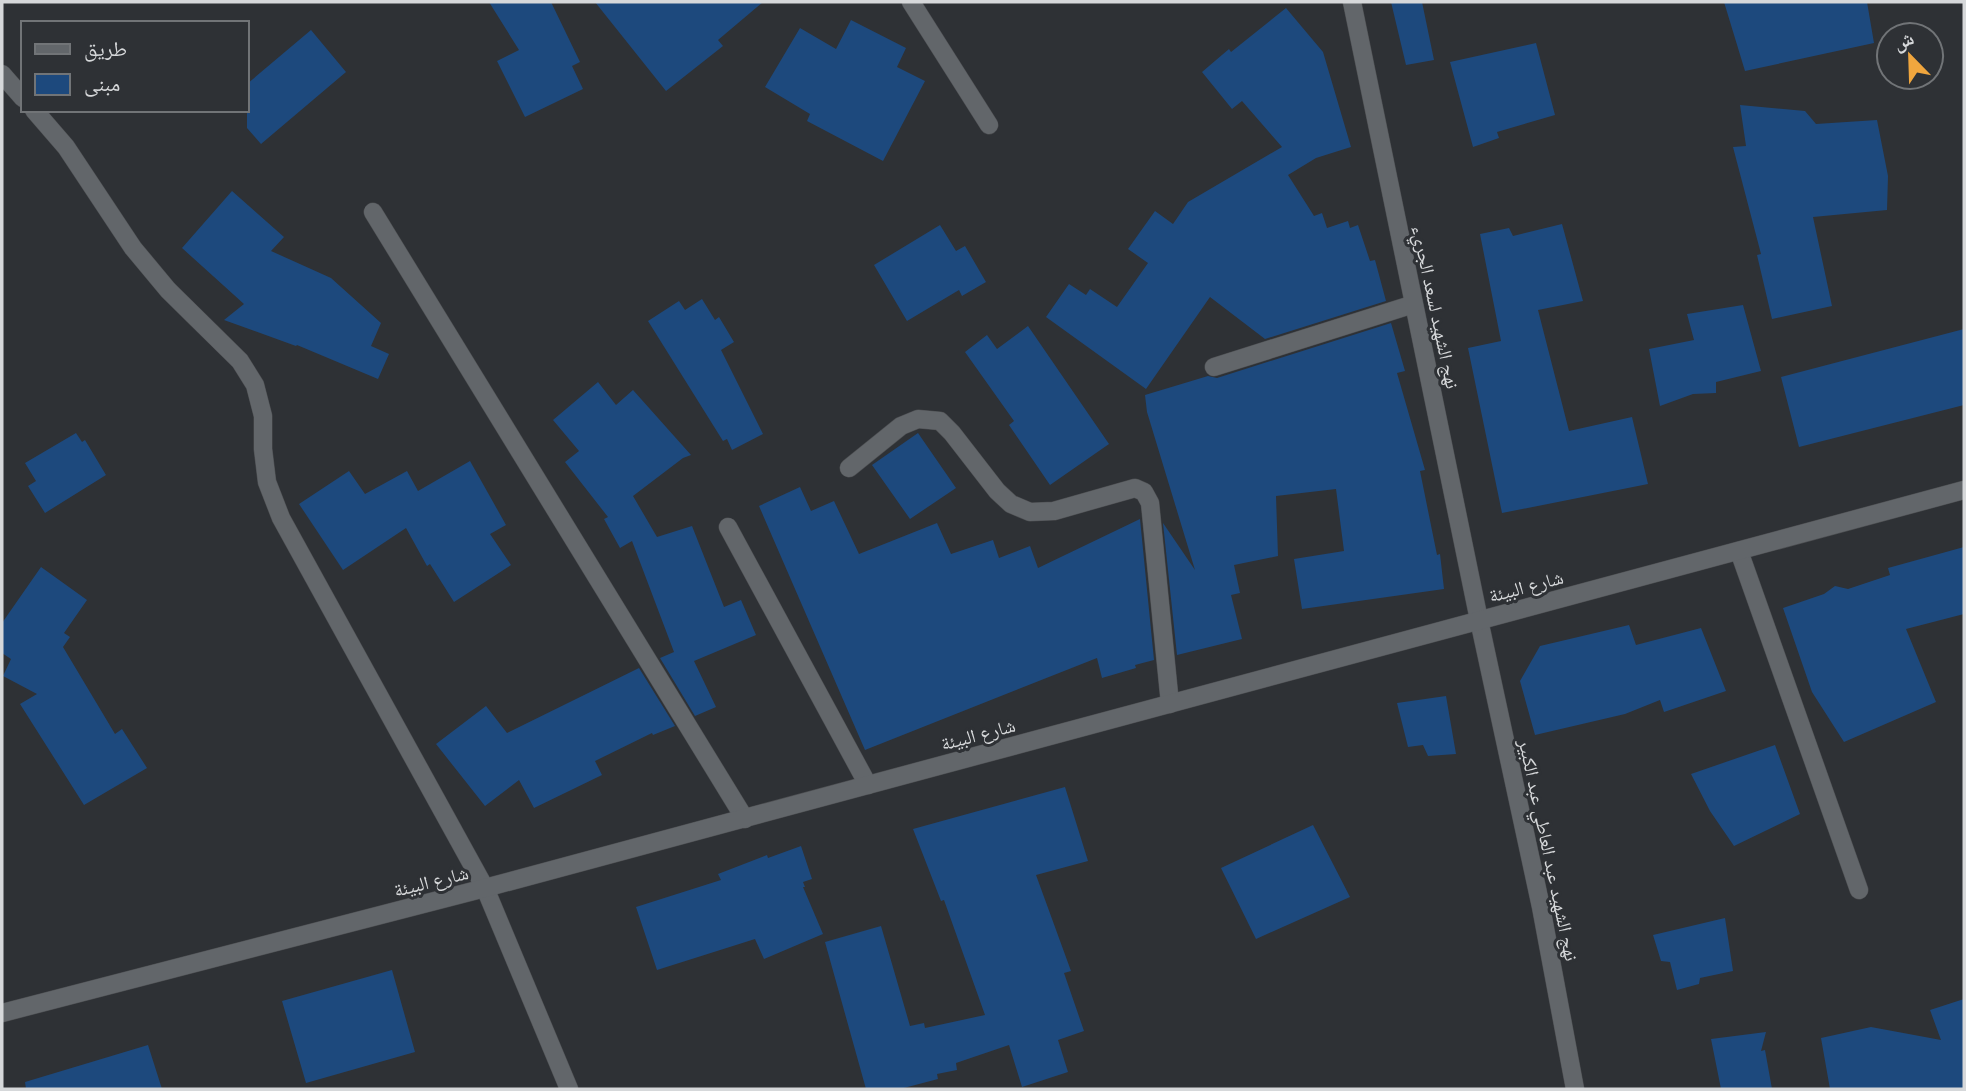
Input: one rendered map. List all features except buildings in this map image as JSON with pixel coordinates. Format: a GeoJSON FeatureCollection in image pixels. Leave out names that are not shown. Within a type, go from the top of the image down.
{"type":"FeatureCollection","features":[{"type":"Feature","properties":{"kind":"street"},"geometry":{"type":"LineString","coordinates":[[911,2],[989,125]]}},
{"type":"Feature","properties":{"kind":"street","name":"نهج الشهيد لسعد الجريء"},"geometry":{"type":"LineString","coordinates":[[1352,2],[1479,621]]}},
{"type":"Feature","properties":{"kind":"street"},"geometry":{"type":"LineString","coordinates":[[2,74],[21,96]]}},
{"type":"Feature","properties":{"kind":"street"},"geometry":{"type":"LineString","coordinates":[[36,112],[66,147],[133,248],[168,290],[240,361],[255,384],[263,416],[267,482],[281,519],[485,888],[569,1089]]}},
{"type":"Feature","properties":{"kind":"street"},"geometry":{"type":"LineString","coordinates":[[373,212],[745,819]]}},
{"type":"Feature","properties":{"kind":"street"},"geometry":{"type":"LineString","coordinates":[[1214,367],[1414,304]]}},
{"type":"Feature","properties":{"kind":"street"},"geometry":{"type":"LineString","coordinates":[[849,468],[901,426],[918,419],[940,421],[998,491],[1011,503],[1030,512],[1054,511],[1135,488],[1144,492],[1150,503],[1170,704]]}},
{"type":"Feature","properties":{"kind":"street","name":"شارع البيئة"},"geometry":{"type":"LineString","coordinates":[[2,1013],[745,819],[1964,491]]}},
{"type":"Feature","properties":{"kind":"street"},"geometry":{"type":"LineString","coordinates":[[728,527],[868,785]]}},
{"type":"Feature","properties":{"kind":"street"},"geometry":{"type":"LineString","coordinates":[[1739,551],[1859,890]]}},
{"type":"Feature","properties":{"kind":"street","name":"نهج الشهيد عبد العاطي عبد الكبير"},"geometry":{"type":"LineString","coordinates":[[1479,621],[1541,907],[1575,1089]]}}]}
